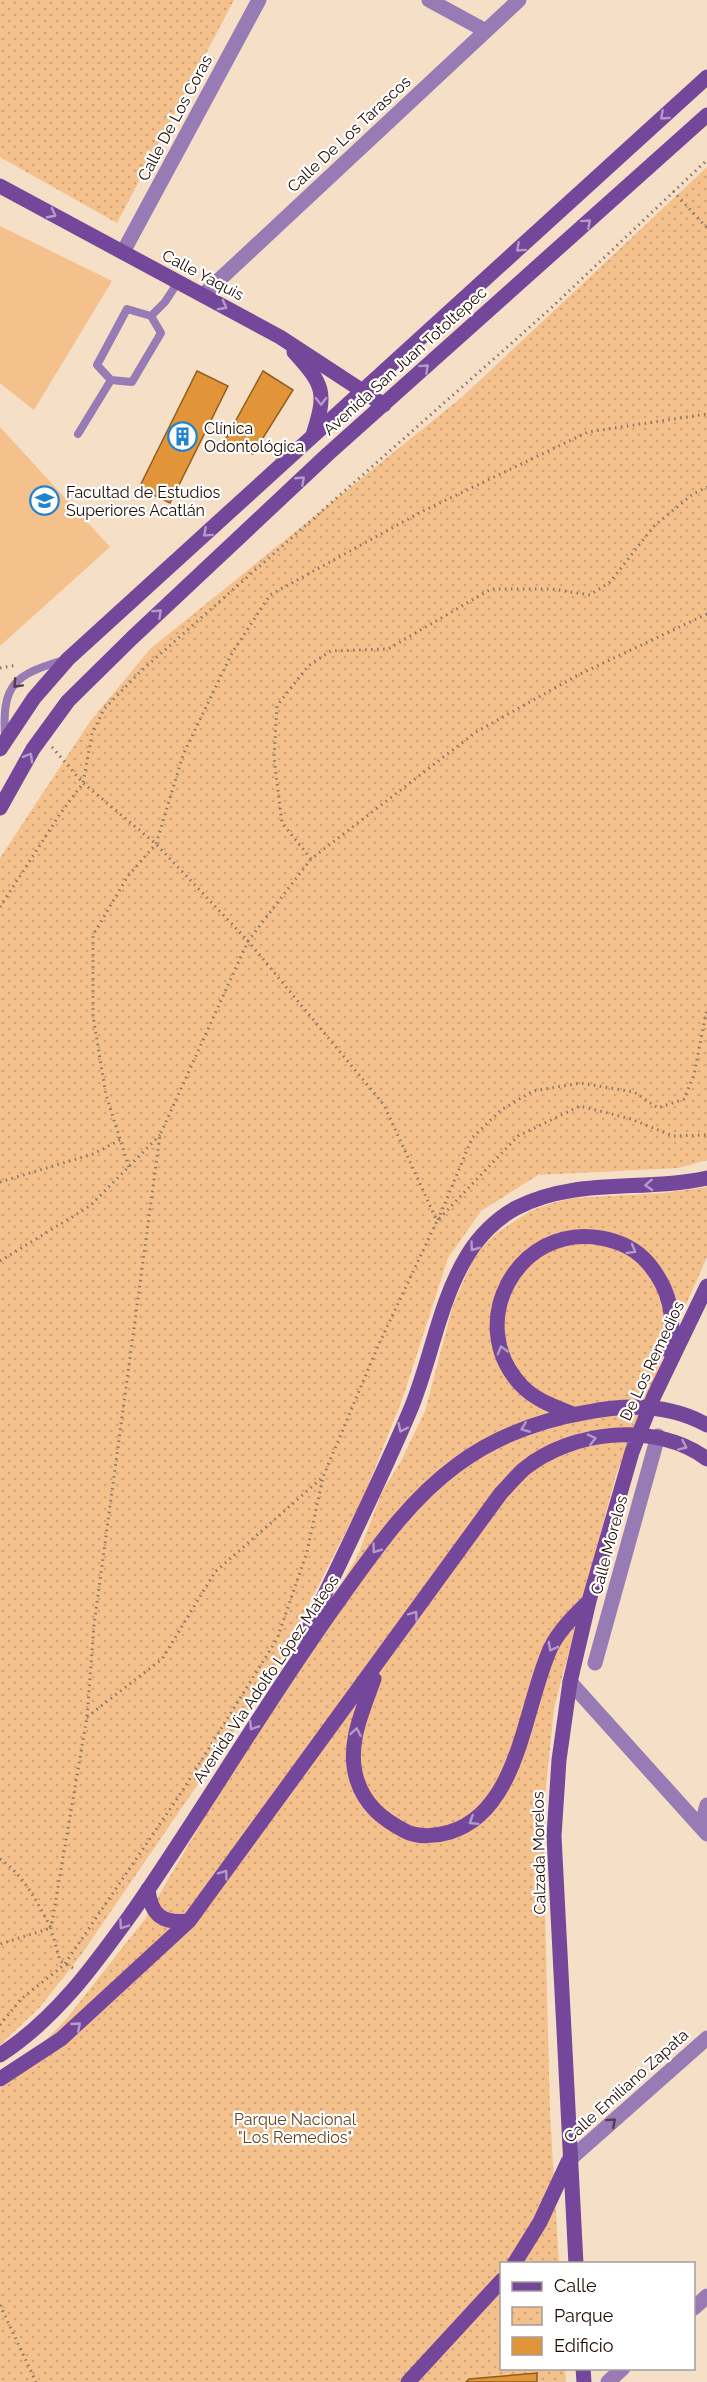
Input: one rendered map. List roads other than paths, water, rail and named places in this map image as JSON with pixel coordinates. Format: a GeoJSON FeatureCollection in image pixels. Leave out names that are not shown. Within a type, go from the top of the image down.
{"type":"FeatureCollection","features":[{"type":"Feature","properties":{"kind":"main road","name":"Avenida San Juan Totoltepec"},"geometry":{"type":"LineString","coordinates":[[3,744],[34,698],[68,659],[707,77]]}},
{"type":"Feature","properties":{"kind":"main road","name":"Avenida San Juan Totoltepec"},"geometry":{"type":"LineString","coordinates":[[0,808],[43,736],[68,701],[132,638],[384,405],[707,116]]}},
{"type":"Feature","properties":{"kind":"main road","name":"Calle Yaquis"},"geometry":{"type":"LineString","coordinates":[[0,186],[280,337],[384,405]]}},
{"type":"Feature","properties":{"kind":"main road"},"geometry":{"type":"LineString","coordinates":[[280,337],[313,373],[320,386],[322,407],[313,437]]}},
{"type":"Feature","properties":{"kind":"main road"},"geometry":{"type":"LineString","coordinates":[[290,1669],[410,1412],[447,1297],[468,1255],[487,1230],[514,1209],[546,1195],[578,1188],[680,1184],[707,1178]]}},
{"type":"Feature","properties":{"kind":"main road"},"geometry":{"type":"LineString","coordinates":[[573,1414],[547,1403],[522,1386],[505,1362],[497,1334],[499,1304],[510,1276],[530,1254],[556,1240],[586,1235],[616,1241],[641,1256],[661,1278],[671,1306],[672,1336],[666,1370]]}},
{"type":"Feature","properties":{"kind":"main road","name":"De Los Remedios"},"geometry":{"type":"LineString","coordinates":[[632,1452],[666,1370],[707,1286]]}},
{"type":"Feature","properties":{"kind":"main road","name":"Avenida Via Adolfo López Mateos"},"geometry":{"type":"LineString","coordinates":[[0,2055],[47,2018],[88,1974],[148,1889],[290,1669],[396,1522],[423,1493],[457,1465],[490,1443],[529,1425],[573,1414],[622,1405],[663,1409],[707,1425]]}},
{"type":"Feature","properties":{"kind":"main road"},"geometry":{"type":"LineString","coordinates":[[0,2079],[61,2039],[189,1921],[501,1493],[524,1469],[551,1453],[616,1433],[658,1436],[707,1459]]}},
{"type":"Feature","properties":{"kind":"main road","name":"Calzada Morelos"},"geometry":{"type":"LineString","coordinates":[[576,2262],[568,2161],[554,1836],[559,1760],[570,1682],[588,1601],[632,1452]]}},
{"type":"Feature","properties":{"kind":"main road"},"geometry":{"type":"LineString","coordinates":[[380,1662],[357,1725],[351,1764],[362,1796],[383,1819],[409,1833],[436,1836],[462,1828],[484,1814],[500,1792],[552,1644],[588,1601]]}},
{"type":"Feature","properties":{"kind":"main road"},"geometry":{"type":"LineString","coordinates":[[148,1889],[150,1904],[159,1917],[174,1923],[189,1921]]}},
{"type":"Feature","properties":{"kind":"main road"},"geometry":{"type":"LineString","coordinates":[[515,2262],[540,2222],[568,2161]]}},
{"type":"Feature","properties":{"kind":"main road"},"geometry":{"type":"LineString","coordinates":[[408,2382],[491,2295],[500,2282]]}},
{"type":"Feature","properties":{"kind":"street","name":"Calle De Los Coras"},"geometry":{"type":"LineString","coordinates":[[123,252],[259,0]]}},
{"type":"Feature","properties":{"kind":"street"},"geometry":{"type":"LineString","coordinates":[[429,0],[486,31]]}},
{"type":"Feature","properties":{"kind":"street","name":"Calle De Los Tarascos"},"geometry":{"type":"LineString","coordinates":[[203,295],[519,0]]}},
{"type":"Feature","properties":{"kind":"street","name":"Calle Morelos"},"geometry":{"type":"LineString","coordinates":[[595,1663],[658,1436]]}},
{"type":"Feature","properties":{"kind":"street"},"geometry":{"type":"LineString","coordinates":[[570,1682],[704,1830]]}},
{"type":"Feature","properties":{"kind":"street"},"geometry":{"type":"LineString","coordinates":[[704,1830],[707,1804]]}},
{"type":"Feature","properties":{"kind":"street","name":"Calle Emiliano Zapata"},"geometry":{"type":"LineString","coordinates":[[568,2161],[707,2038]]}},
{"type":"Feature","properties":{"kind":"street"},"geometry":{"type":"LineString","coordinates":[[695,2306],[707,2296]]}},
{"type":"Feature","properties":{"kind":"street"},"geometry":{"type":"LineString","coordinates":[[608,2382],[621,2370]]}},
{"type":"Feature","properties":{"kind":"lane"},"geometry":{"type":"LineString","coordinates":[[151,316],[165,303],[178,282]]}},
{"type":"Feature","properties":{"kind":"lane"},"geometry":{"type":"LineString","coordinates":[[127,309],[151,316],[160,333],[132,382],[111,380],[97,365],[127,309]]}},
{"type":"Feature","properties":{"kind":"lane"},"geometry":{"type":"LineString","coordinates":[[78,434],[111,380]]}},
{"type":"Feature","properties":{"kind":"lane"},"geometry":{"type":"LineString","coordinates":[[3,744],[4,706],[8,694],[18,681],[31,672],[68,659]]}},
{"type":"Feature","properties":{"kind":"place","name":"Clínica Odontológica"},"geometry":{"type":"Point","coordinates":[183,437]}},
{"type":"Feature","properties":{"kind":"place","name":"Facultad de Estudios Superiores Acatlán"},"geometry":{"type":"Point","coordinates":[45,501]}},
{"type":"Feature","properties":{"kind":"park label","name":"Parque Nacional \"Los Remedios\""},"geometry":{"type":"Point","coordinates":[295,2128]}}]}
